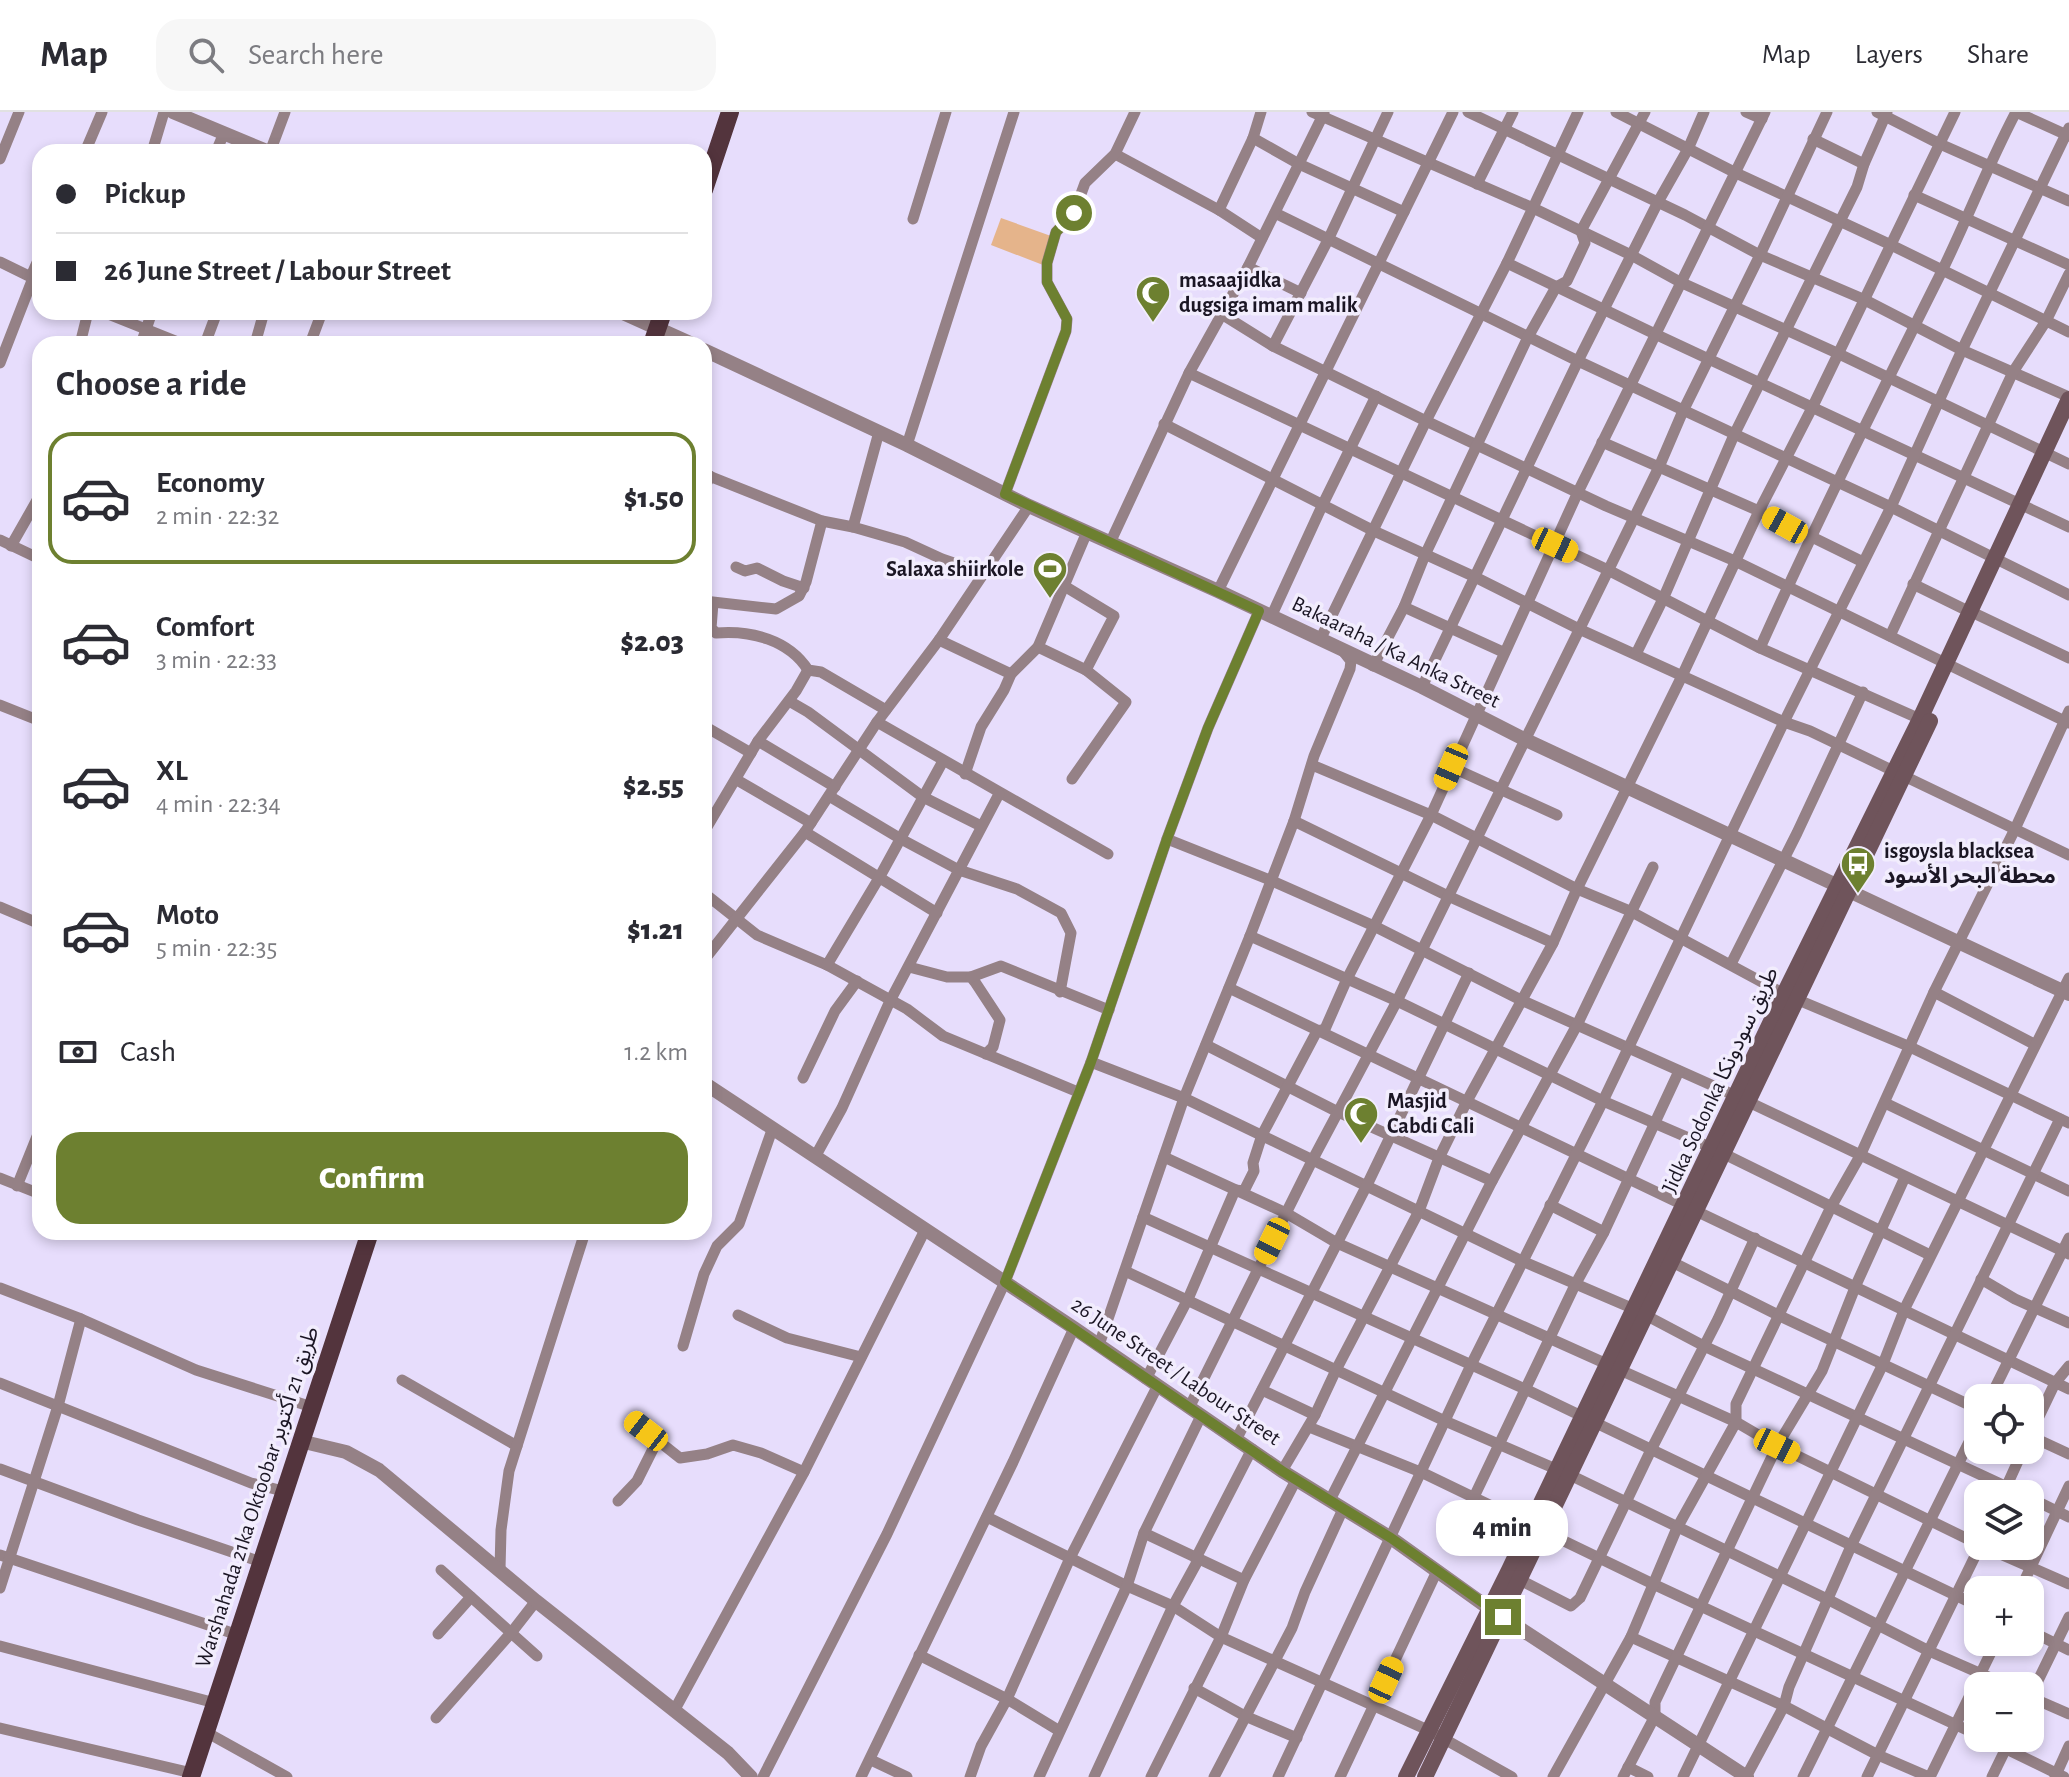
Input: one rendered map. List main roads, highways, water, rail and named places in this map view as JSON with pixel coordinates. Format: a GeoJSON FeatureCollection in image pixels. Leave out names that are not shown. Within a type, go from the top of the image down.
{"type":"FeatureCollection","features":[{"type":"Feature","properties":{"kind":"main road"},"geometry":{"type":"LineString","coordinates":[[712,166],[730,112]]}},
{"type":"Feature","properties":{"kind":"main road","name":"Jidka Sodonka طريق سودونكا"},"geometry":{"type":"LineString","coordinates":[[1406,1777],[1436,1735],[1691,1208],[2026,506],[2069,398]]}},
{"type":"Feature","properties":{"kind":"main road","name":"Jidka Sodonka طريق سودونكا"},"geometry":{"type":"LineString","coordinates":[[2048,454],[2069,422]]}},
{"type":"Feature","properties":{"kind":"main road","name":"Jidka Sodonka طريق سودونكا"},"geometry":{"type":"LineString","coordinates":[[1898,774],[1920,719],[1949,664]]}},
{"type":"Feature","properties":{"kind":"main road","name":"Jidka Sodonka طريق سودونكا"},"geometry":{"type":"LineString","coordinates":[[1640,1313],[1672,1262],[1691,1208]]}},
{"type":"Feature","properties":{"kind":"main road","name":"Warshahada 21ka Oktoobar طريق 21 أكتوبر"},"geometry":{"type":"LineString","coordinates":[[192,1775],[367,1240]]}},
{"type":"Feature","properties":{"kind":"main road","name":"Jidka Sodonka طريق سودونكا"},"geometry":{"type":"LineString","coordinates":[[1496,1613],[1520,1580],[1536,1527]]}},
{"type":"Feature","properties":{"kind":"main road","name":"Jidka Sodonka طريق سودونكا"},"geometry":{"type":"LineString","coordinates":[[1425,1777],[1436,1735]]}},
{"type":"Feature","properties":{"kind":"place","name":"masaajidka dugsiga imam malik"},"geometry":{"type":"Point","coordinates":[1153,324]}},
{"type":"Feature","properties":{"kind":"place","name":"Salaxa shiirkole"},"geometry":{"type":"Point","coordinates":[1050,600]}},
{"type":"Feature","properties":{"kind":"place","name":"isgoysla blacksea محطة البحر الأسود"},"geometry":{"type":"Point","coordinates":[1858,895]}},
{"type":"Feature","properties":{"kind":"place","name":"Masjid Cabdi Cali"},"geometry":{"type":"Point","coordinates":[1361,1145]}}]}
